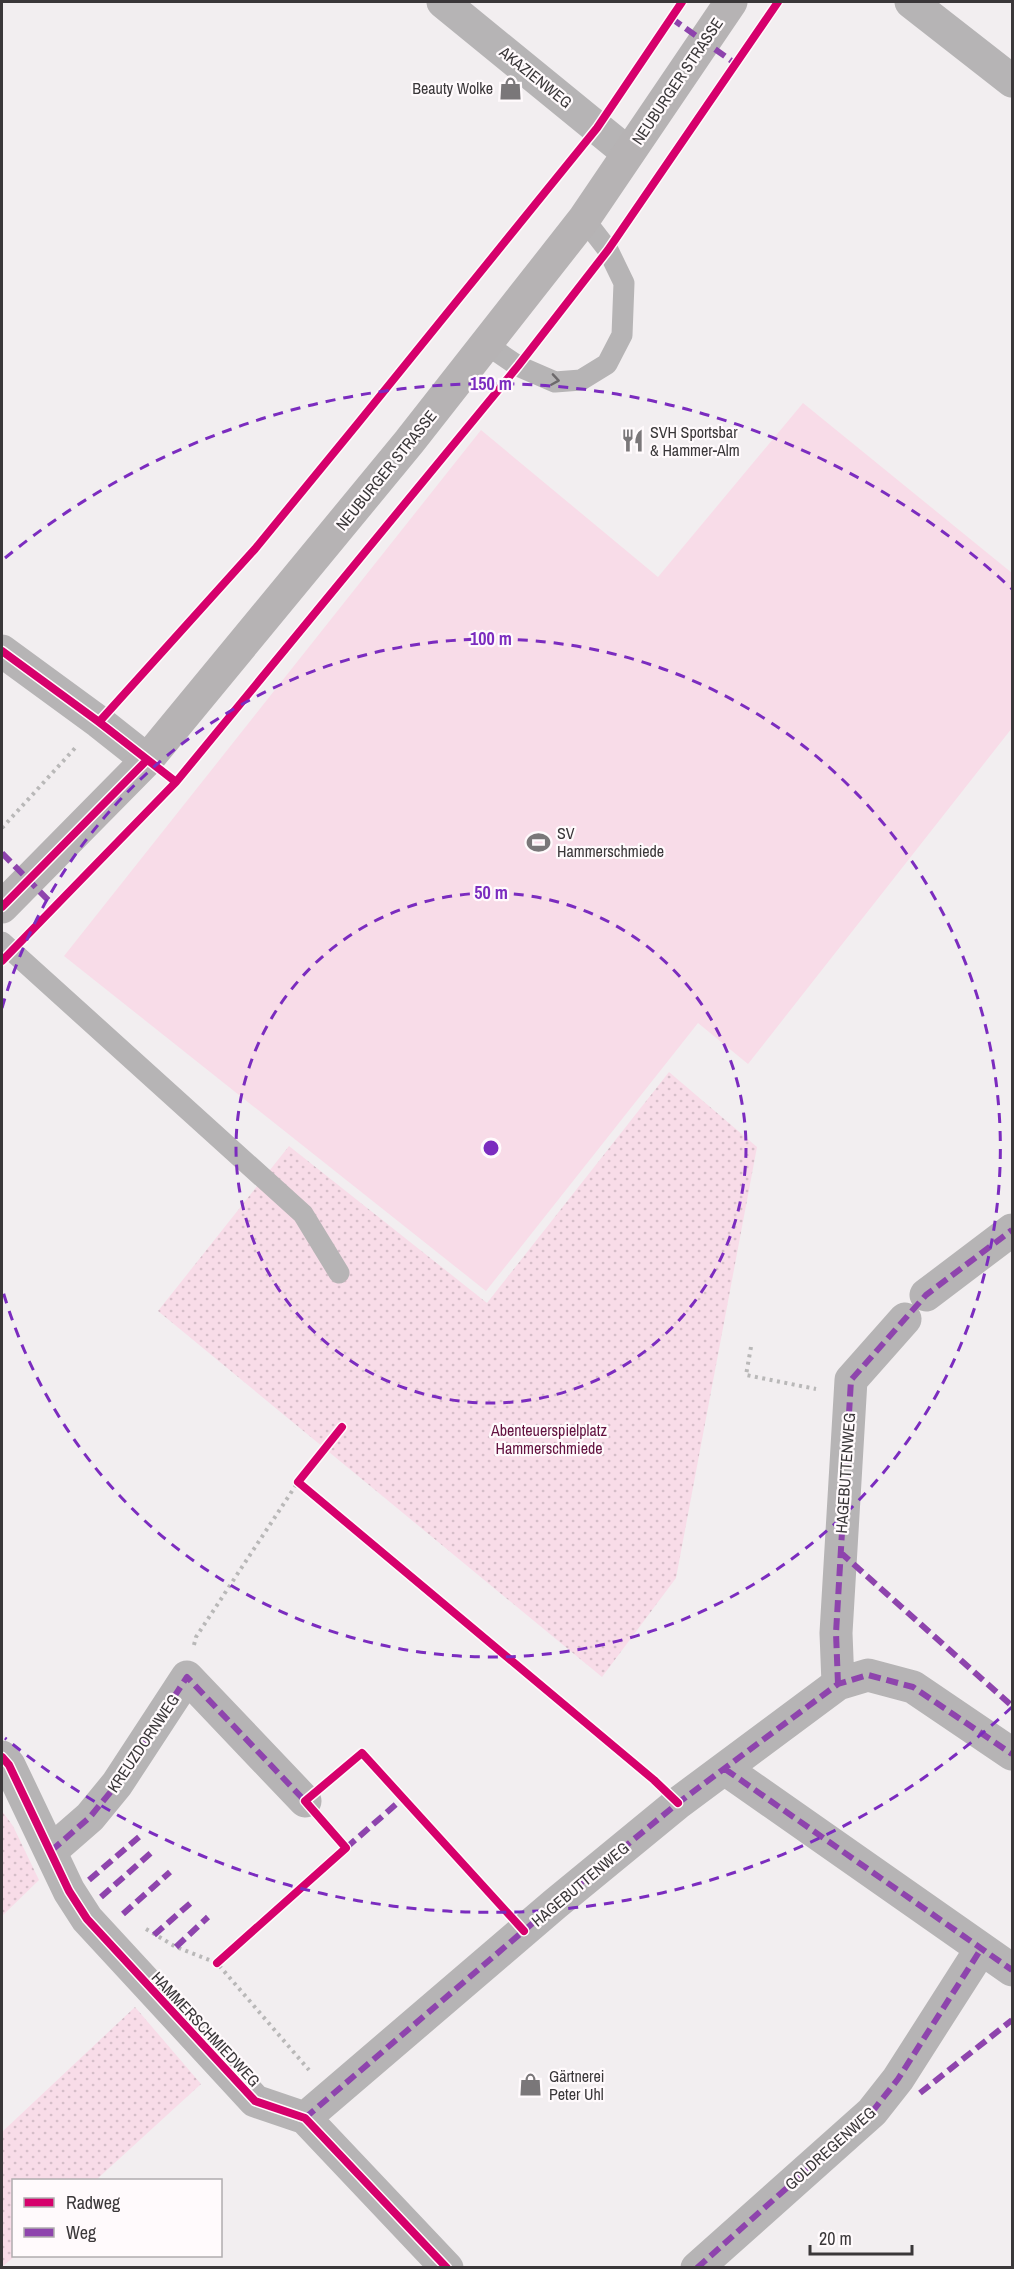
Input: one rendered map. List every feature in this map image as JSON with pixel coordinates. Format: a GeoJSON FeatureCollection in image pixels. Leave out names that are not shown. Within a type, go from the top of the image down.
{"type":"FeatureCollection","features":[{"type":"Feature","properties":{"kind":"street","name":"AKAZIENWEG"},"geometry":{"type":"LineString","coordinates":[[443,2],[628,153]]}},
{"type":"Feature","properties":{"kind":"street","name":"NEUBURGER STRASSE"},"geometry":{"type":"LineString","coordinates":[[2,907],[147,760],[409,442],[584,219],[731,2]]}},
{"type":"Feature","properties":{"kind":"street"},"geometry":{"type":"LineString","coordinates":[[911,2],[1012,81]]}},
{"type":"Feature","properties":{"kind":"street"},"geometry":{"type":"LineString","coordinates":[[2,651],[147,760]]}},
{"type":"Feature","properties":{"kind":"street"},"geometry":{"type":"LineString","coordinates":[[926,1295],[1012,1230]]}},
{"type":"Feature","properties":{"kind":"street","name":"HAGEBUTTENWEG"},"geometry":{"type":"LineString","coordinates":[[838,1684],[836,1633],[851,1380],[905,1319]]}},
{"type":"Feature","properties":{"kind":"street","name":"HAGEBUTTENWEG"},"geometry":{"type":"LineString","coordinates":[[304,2118],[563,1897],[678,1803],[838,1684],[868,1675],[913,1687],[1012,1754]]}},
{"type":"Feature","properties":{"kind":"street","name":"KREUZDORNWEG"},"geometry":{"type":"LineString","coordinates":[[51,1851],[90,1817],[117,1784],[187,1677],[305,1801]]}},
{"type":"Feature","properties":{"kind":"street","name":"HAMMERSCHMIEDWEG"},"geometry":{"type":"LineString","coordinates":[[2,1757],[9,1765],[69,1891],[87,1919],[255,2101],[304,2118],[447,2268]]}},
{"type":"Feature","properties":{"kind":"street"},"geometry":{"type":"LineString","coordinates":[[724,1769],[1012,1970]]}},
{"type":"Feature","properties":{"kind":"street","name":"GOLDREGENWEG"},"geometry":{"type":"LineString","coordinates":[[697,2268],[872,2112],[898,2079],[981,1949]]}},
{"type":"Feature","properties":{"kind":"lane"},"geometry":{"type":"LineString","coordinates":[[486,344],[518,366],[555,382],[581,380],[607,364],[622,334],[624,283],[608,250],[584,219]]}},
{"type":"Feature","properties":{"kind":"lane"},"geometry":{"type":"LineString","coordinates":[[2,942],[303,1214],[339,1273]]}},
{"type":"Feature","properties":{"kind":"path"},"geometry":{"type":"LineString","coordinates":[[2,828],[99,722]]}},
{"type":"Feature","properties":{"kind":"path"},"geometry":{"type":"LineString","coordinates":[[751,1347],[746,1375],[850,1396]]}},
{"type":"Feature","properties":{"kind":"path"},"geometry":{"type":"LineString","coordinates":[[187,1677],[196,1637],[298,1482]]}},
{"type":"Feature","properties":{"kind":"path"},"geometry":{"type":"LineString","coordinates":[[138,1925],[176,1947],[217,1963],[331,2095]]}},
{"type":"Feature","properties":{"kind":"green space","name":"SV Hammerschmiede"},"geometry":{"type":"Polygon","coordinates":[[[803,403],[1012,573],[1012,728],[748,1064],[698,1023],[486,1291],[64,956],[481,430],[658,577],[803,403]]]}},
{"type":"Feature","properties":{"kind":"green space","name":"Abenteuerspielplatz Hammerschmiede"},"geometry":{"type":"Polygon","coordinates":[[[669,1072],[757,1147],[676,1578],[602,1677],[158,1311],[289,1146],[487,1303],[669,1072]]]}},
{"type":"Feature","properties":{"kind":"green space"},"geometry":{"type":"Polygon","coordinates":[[[2,1811],[13,1826],[39,1880],[2,1916],[2,1811]]]}},
{"type":"Feature","properties":{"kind":"green space"},"geometry":{"type":"Polygon","coordinates":[[[135,2007],[201,2084],[97,2179],[12,2179],[12,2257],[14,2257],[2,2267],[2,2132],[135,2007]]]}},
{"type":"Feature","properties":{"kind":"marked path"},"geometry":{"type":"LineString","coordinates":[[671,18],[736,64]]}},
{"type":"Feature","properties":{"kind":"marked path"},"geometry":{"type":"LineString","coordinates":[[2,853],[55,907]]}},
{"type":"Feature","properties":{"kind":"marked path"},"geometry":{"type":"LineString","coordinates":[[838,1684],[836,1633],[851,1380],[926,1295],[1012,1230]]}},
{"type":"Feature","properties":{"kind":"marked path"},"geometry":{"type":"LineString","coordinates":[[840,1552],[1012,1706]]}},
{"type":"Feature","properties":{"kind":"marked path"},"geometry":{"type":"LineString","coordinates":[[305,2118],[555,1904],[678,1803],[838,1684],[868,1675],[913,1687],[1012,1754]]}},
{"type":"Feature","properties":{"kind":"marked path"},"geometry":{"type":"LineString","coordinates":[[51,1851],[90,1817],[117,1784],[187,1677],[305,1801]]}},
{"type":"Feature","properties":{"kind":"marked path"},"geometry":{"type":"LineString","coordinates":[[725,1769],[1012,1970]]}},
{"type":"Feature","properties":{"kind":"marked path"},"geometry":{"type":"LineString","coordinates":[[346,1848],[402,1799]]}},
{"type":"Feature","properties":{"kind":"marked path"},"geometry":{"type":"LineString","coordinates":[[89,1880],[139,1837]]}},
{"type":"Feature","properties":{"kind":"marked path"},"geometry":{"type":"LineString","coordinates":[[101,1897],[152,1852]]}},
{"type":"Feature","properties":{"kind":"marked path"},"geometry":{"type":"LineString","coordinates":[[123,1914],[170,1872]]}},
{"type":"Feature","properties":{"kind":"marked path"},"geometry":{"type":"LineString","coordinates":[[154,1935],[194,1900]]}},
{"type":"Feature","properties":{"kind":"marked path"},"geometry":{"type":"LineString","coordinates":[[176,1947],[208,1917]]}},
{"type":"Feature","properties":{"kind":"marked path"},"geometry":{"type":"LineString","coordinates":[[697,2268],[872,2112],[898,2079],[981,1949]]}},
{"type":"Feature","properties":{"kind":"marked path"},"geometry":{"type":"LineString","coordinates":[[920,2093],[1012,2020]]}},
{"type":"Feature","properties":{"kind":"cycle path"},"geometry":{"type":"LineString","coordinates":[[99,722],[255,549],[359,422],[597,128],[682,2]]}},
{"type":"Feature","properties":{"kind":"cycle path"},"geometry":{"type":"LineString","coordinates":[[2,961],[176,782],[518,366],[608,250],[778,2]]}},
{"type":"Feature","properties":{"kind":"cycle path"},"geometry":{"type":"LineString","coordinates":[[2,651],[176,782]]}},
{"type":"Feature","properties":{"kind":"cycle path"},"geometry":{"type":"LineString","coordinates":[[2,907],[147,760]]}},
{"type":"Feature","properties":{"kind":"cycle path"},"geometry":{"type":"LineString","coordinates":[[342,1427],[298,1482],[654,1780],[678,1803]]}},
{"type":"Feature","properties":{"kind":"cycle path"},"geometry":{"type":"LineString","coordinates":[[217,1963],[346,1848],[305,1801],[362,1753],[524,1931]]}},
{"type":"Feature","properties":{"kind":"cycle path"},"geometry":{"type":"LineString","coordinates":[[2,1757],[9,1765],[69,1891],[87,1919],[255,2101],[305,2118],[447,2268]]}},
{"type":"Feature","properties":{"kind":"place","name":"Beauty Wolke"},"geometry":{"type":"Point","coordinates":[511,88]}},
{"type":"Feature","properties":{"kind":"place","name":"SVH Sportsbar & Hammer-Alm"},"geometry":{"type":"Point","coordinates":[632,441]}},
{"type":"Feature","properties":{"kind":"place","name":"SV Hammerschmiede"},"geometry":{"type":"Point","coordinates":[539,842]}},
{"type":"Feature","properties":{"kind":"place","name":"Gärtnerei Peter Uhl"},"geometry":{"type":"Point","coordinates":[531,2085]}}]}
